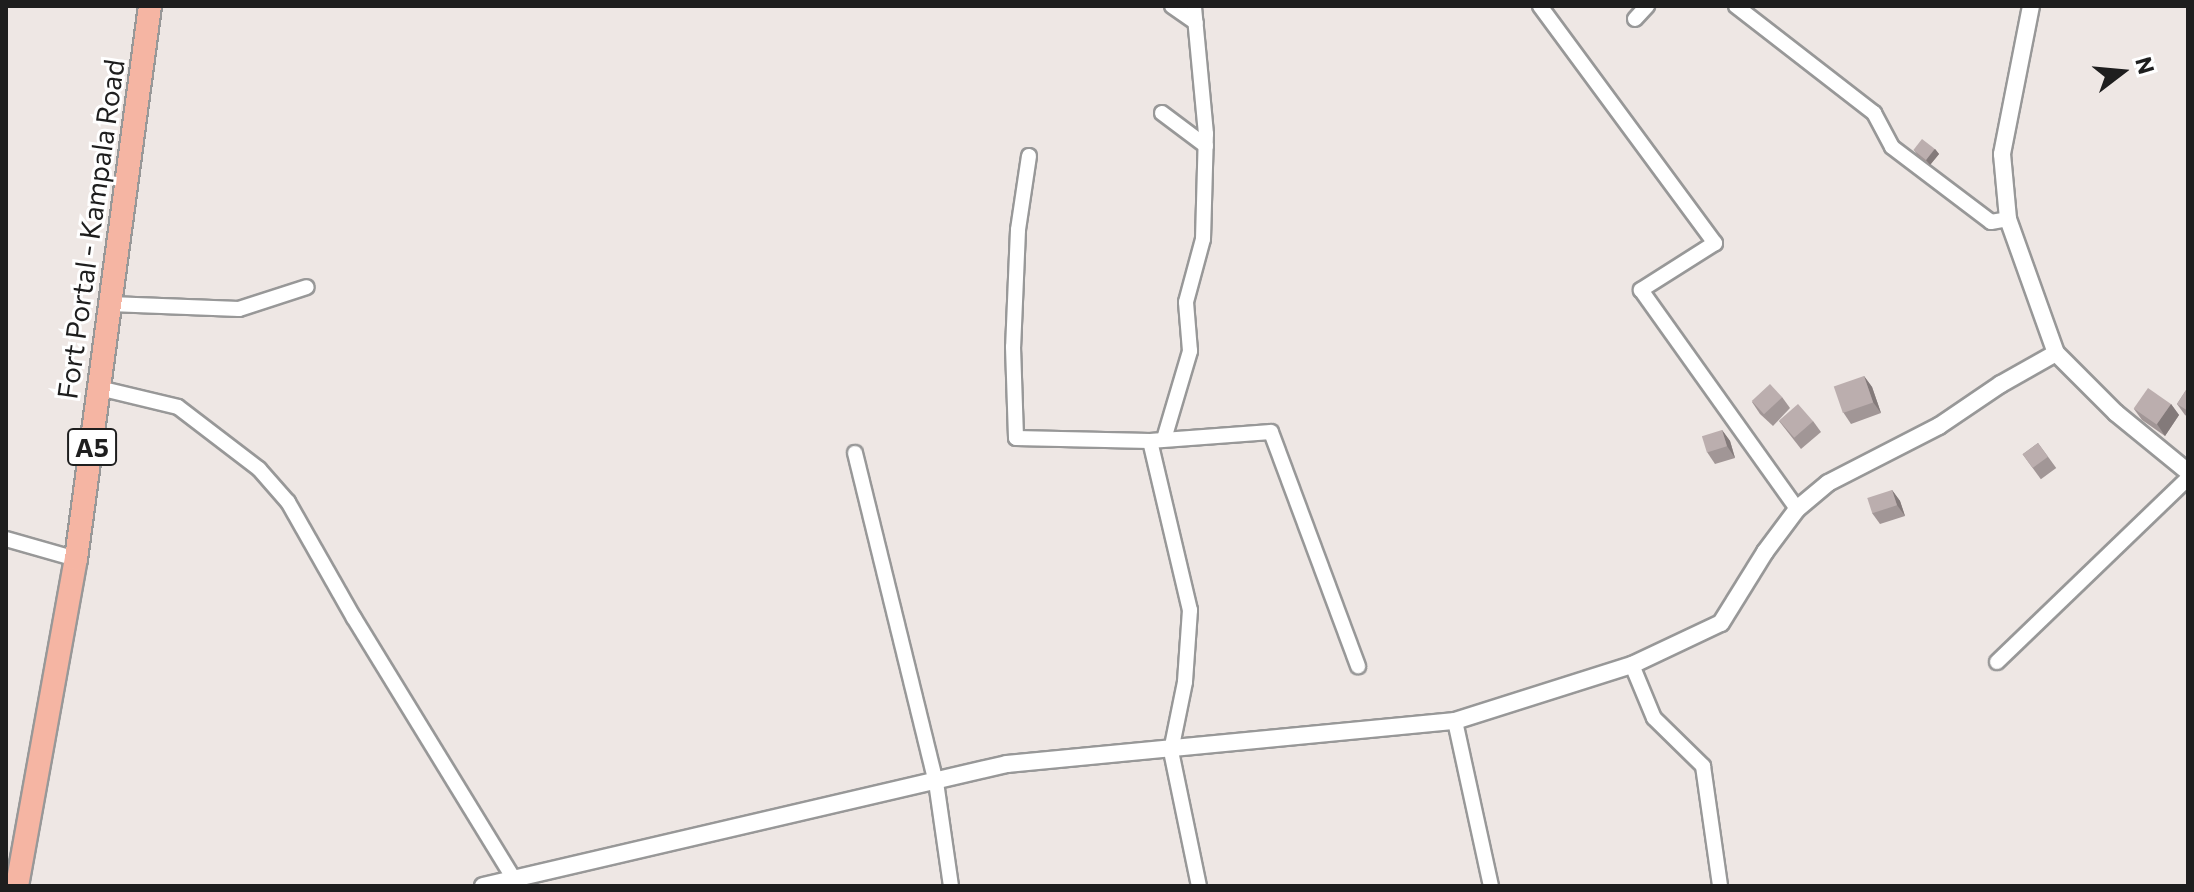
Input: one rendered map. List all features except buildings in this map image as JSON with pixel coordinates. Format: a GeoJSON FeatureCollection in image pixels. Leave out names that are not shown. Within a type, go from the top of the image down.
{"type":"FeatureCollection","features":[{"type":"Feature","properties":{"kind":"main road","name":"Fort Portal - Kampala Road"},"geometry":{"type":"LineString","coordinates":[[17,886],[76,559],[150,6]]}},
{"type":"Feature","properties":{"kind":"street"},"geometry":{"type":"LineString","coordinates":[[1172,6],[1196,23]]}},
{"type":"Feature","properties":{"kind":"street"},"geometry":{"type":"LineString","coordinates":[[1194,6],[1206,146],[1203,239],[1186,302],[1190,351],[1157,440],[1190,610],[1185,682],[1171,751],[1199,886]]}},
{"type":"Feature","properties":{"kind":"street"},"geometry":{"type":"LineString","coordinates":[[1540,6],[1715,243],[1641,290],[1797,509]]}},
{"type":"Feature","properties":{"kind":"street"},"geometry":{"type":"LineString","coordinates":[[1635,19],[1647,6]]}},
{"type":"Feature","properties":{"kind":"street"},"geometry":{"type":"LineString","coordinates":[[1736,6],[1874,113],[1892,147],[1991,222],[2008,219]]}},
{"type":"Feature","properties":{"kind":"street"},"geometry":{"type":"LineString","coordinates":[[2031,6],[2002,154],[2008,219],[2056,353],[2116,413],[2188,472]]}},
{"type":"Feature","properties":{"kind":"street"},"geometry":{"type":"LineString","coordinates":[[1162,113],[1206,146]]}},
{"type":"Feature","properties":{"kind":"street"},"geometry":{"type":"LineString","coordinates":[[1029,156],[1018,230],[1013,347],[1016,438],[1157,440],[1271,432],[1358,666]]}},
{"type":"Feature","properties":{"kind":"street"},"geometry":{"type":"LineString","coordinates":[[110,304],[239,309],[307,287]]}},
{"type":"Feature","properties":{"kind":"street"},"geometry":{"type":"LineString","coordinates":[[483,886],[1046,759],[1171,751],[1455,721],[1632,665],[1721,623],[1765,552],[1797,509],[1828,483],[1939,426],[2001,384],[2056,353]]}},
{"type":"Feature","properties":{"kind":"street"},"geometry":{"type":"LineString","coordinates":[[99,388],[178,407],[259,469],[288,502],[354,618],[513,877]]}},
{"type":"Feature","properties":{"kind":"street"},"geometry":{"type":"LineString","coordinates":[[855,453],[936,782],[951,886]]}},
{"type":"Feature","properties":{"kind":"street"},"geometry":{"type":"LineString","coordinates":[[1997,662],[2188,478]]}},
{"type":"Feature","properties":{"kind":"street"},"geometry":{"type":"LineString","coordinates":[[6,539],[76,559]]}},
{"type":"Feature","properties":{"kind":"street"},"geometry":{"type":"LineString","coordinates":[[1632,665],[1654,718],[1703,766],[1720,886]]}},
{"type":"Feature","properties":{"kind":"street"},"geometry":{"type":"LineString","coordinates":[[1455,721],[1491,886]]}}]}
